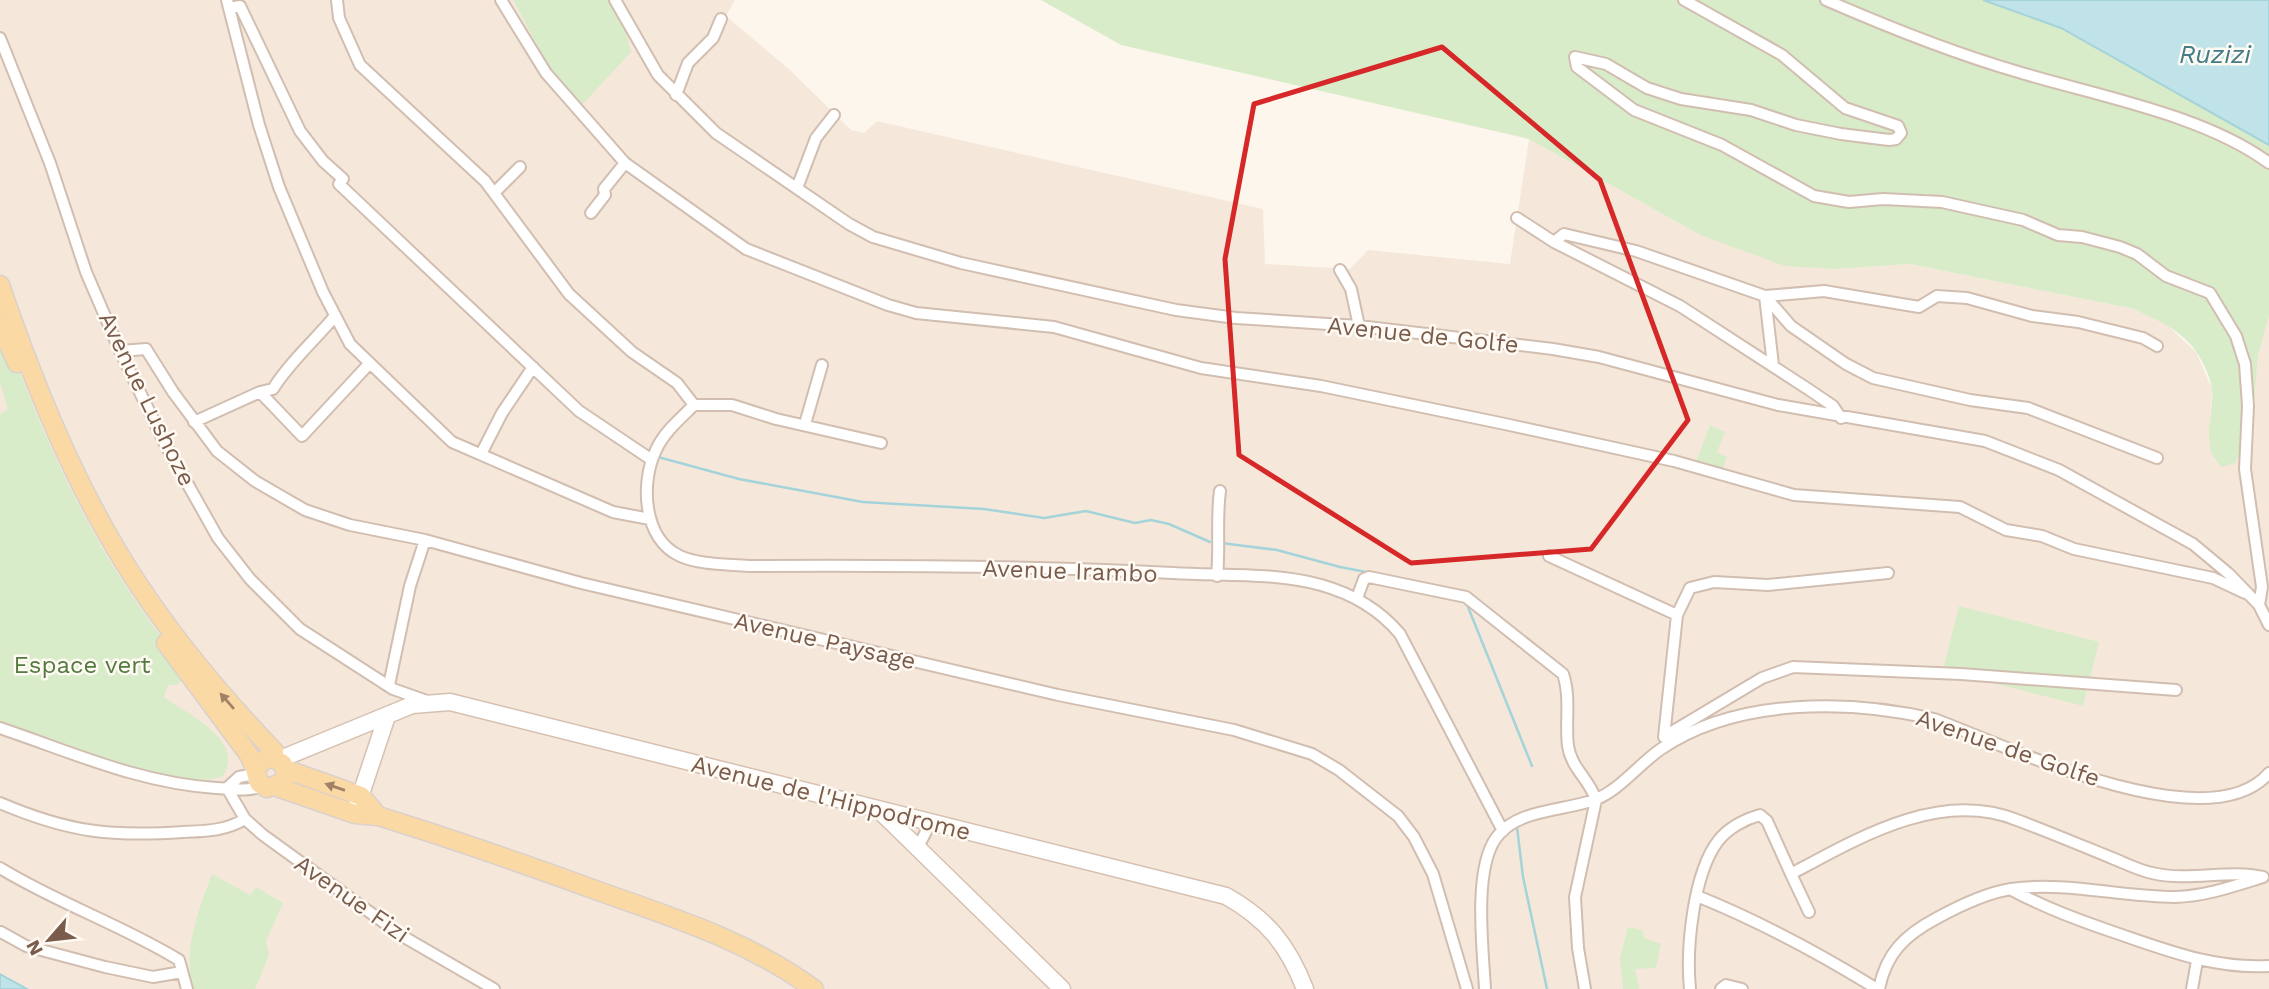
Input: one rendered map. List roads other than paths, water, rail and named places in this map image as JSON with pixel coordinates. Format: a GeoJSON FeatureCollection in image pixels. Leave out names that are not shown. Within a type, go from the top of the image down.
{"type":"FeatureCollection","features":[{"type":"Feature","properties":{"kind":"main road"},"geometry":{"type":"LineString","coordinates":[[0,285],[5,325],[64,471],[103,549],[127,589],[197,675],[279,760],[361,796],[378,816]]}},
{"type":"Feature","properties":{"kind":"main road"},"geometry":{"type":"LineString","coordinates":[[197,675],[262,779],[355,814],[378,816],[522,864],[726,938],[783,967],[814,989]]}},
{"type":"Feature","properties":{"kind":"main road"},"geometry":{"type":"LineString","coordinates":[[262,779],[284,779],[279,760]]}},
{"type":"Feature","properties":{"kind":"main road"},"geometry":{"type":"LineString","coordinates":[[262,779],[279,760]]}},
{"type":"Feature","properties":{"kind":"street"},"geometry":{"type":"LineString","coordinates":[[337,0],[339,18],[360,65],[440,135],[494,193],[553,276],[569,294],[632,352],[677,383],[694,405],[732,405],[881,443]]}},
{"type":"Feature","properties":{"kind":"street"},"geometry":{"type":"LineString","coordinates":[[501,0],[546,73],[625,163],[746,248],[858,295],[916,313],[1054,327],[1201,368],[1321,386],[1505,424],[1674,461],[1794,495],[1960,507],[2006,530],[2042,536],[2074,549],[2213,578],[2245,593]]}},
{"type":"Feature","properties":{"kind":"street","name":"Avenue de Golfe"},"geometry":{"type":"LineString","coordinates":[[615,0],[645,56],[676,95],[716,133],[849,225],[873,237],[961,263],[1213,316],[1359,326],[1599,358],[1779,405],[1841,418],[1985,441],[2059,470],[2193,544],[2229,574],[2259,605],[2269,625]]}},
{"type":"Feature","properties":{"kind":"street"},"geometry":{"type":"LineString","coordinates":[[1684,0],[1782,55],[1845,108],[1898,126],[1901,133],[1896,139],[1889,140],[1796,125],[1751,110],[1681,99],[1647,88],[1591,59],[1575,57],[1577,67],[1634,110],[1722,145],[1814,196],[1849,202],[1883,199],[1942,202],[2023,220],[2058,235],[2082,237],[2120,247],[2137,254],[2166,276],[2210,293],[2236,336],[2245,364],[2248,405],[2245,469],[2262,587],[2259,605]]}},
{"type":"Feature","properties":{"kind":"street"},"geometry":{"type":"LineString","coordinates":[[1826,0],[1962,55],[2181,120],[2233,142],[2269,163]]}},
{"type":"Feature","properties":{"kind":"street"},"geometry":{"type":"LineString","coordinates":[[650,519],[613,512],[452,442],[350,344],[335,316],[272,165],[228,4],[240,6],[300,131],[316,153],[344,179],[339,184],[579,411],[652,460]]}},
{"type":"Feature","properties":{"kind":"street"},"geometry":{"type":"LineString","coordinates":[[676,95],[688,63],[713,38],[721,19]]}},
{"type":"Feature","properties":{"kind":"street","name":"Avenue Lushoze"},"geometry":{"type":"LineString","coordinates":[[0,38],[50,163],[86,272],[120,351],[164,442],[218,538],[250,579],[300,629],[391,687],[430,702]]}},
{"type":"Feature","properties":{"kind":"street"},"geometry":{"type":"LineString","coordinates":[[797,188],[816,138],[834,115]]}},
{"type":"Feature","properties":{"kind":"street"},"geometry":{"type":"LineString","coordinates":[[591,213],[605,195],[604,189],[625,163]]}},
{"type":"Feature","properties":{"kind":"street"},"geometry":{"type":"LineString","coordinates":[[494,193],[520,167]]}},
{"type":"Feature","properties":{"kind":"street"},"geometry":{"type":"LineString","coordinates":[[1517,219],[1554,242],[1680,306],[1833,406],[1841,418]]}},
{"type":"Feature","properties":{"kind":"street"},"geometry":{"type":"LineString","coordinates":[[1554,242],[1564,234],[1611,244],[1765,296],[1824,291],[1919,307],[1937,296],[1966,298],[2032,316],[2078,322],[2143,338],[2157,346]]}},
{"type":"Feature","properties":{"kind":"street"},"geometry":{"type":"LineString","coordinates":[[1340,270],[1351,289],[1359,326]]}},
{"type":"Feature","properties":{"kind":"street"},"geometry":{"type":"LineString","coordinates":[[1765,296],[1773,365]]}},
{"type":"Feature","properties":{"kind":"street"},"geometry":{"type":"LineString","coordinates":[[1765,296],[1791,326],[1846,364],[1873,378],[1970,400],[2028,408],[2157,458]]}},
{"type":"Feature","properties":{"kind":"street"},"geometry":{"type":"LineString","coordinates":[[194,422],[260,392],[273,389],[282,374],[300,358],[335,316]]}},
{"type":"Feature","properties":{"kind":"street","name":"Avenue Paysage"},"geometry":{"type":"LineString","coordinates":[[120,351],[146,349],[217,452],[254,481],[305,510],[349,525],[425,540],[581,583],[758,626],[1058,695],[1234,730],[1312,754],[1339,770],[1398,816],[1414,837],[1433,874],[1467,989]]}},
{"type":"Feature","properties":{"kind":"street"},"geometry":{"type":"LineString","coordinates":[[260,392],[302,436],[369,364]]}},
{"type":"Feature","properties":{"kind":"street"},"geometry":{"type":"LineString","coordinates":[[805,424],[822,365]]}},
{"type":"Feature","properties":{"kind":"street"},"geometry":{"type":"LineString","coordinates":[[481,454],[502,413],[533,367]]}},
{"type":"Feature","properties":{"kind":"street","name":"Avenue Irambo"},"geometry":{"type":"LineString","coordinates":[[694,405],[667,432],[652,460],[647,497],[650,519],[657,536],[667,548],[696,561],[722,564],[1083,569],[1299,580],[1357,598],[1389,620],[1414,654],[1503,831]]}},
{"type":"Feature","properties":{"kind":"street"},"geometry":{"type":"LineString","coordinates":[[1217,576],[1219,555],[1215,522],[1220,491]]}},
{"type":"Feature","properties":{"kind":"street"},"geometry":{"type":"LineString","coordinates":[[355,814],[393,713],[391,687],[410,586],[425,540]]}},
{"type":"Feature","properties":{"kind":"street"},"geometry":{"type":"LineString","coordinates":[[1549,556],[1677,615]]}},
{"type":"Feature","properties":{"kind":"street"},"geometry":{"type":"LineString","coordinates":[[1660,749],[1665,736],[1677,615],[1685,593],[1703,583],[1768,585],[1888,573]]}},
{"type":"Feature","properties":{"kind":"street"},"geometry":{"type":"LineString","coordinates":[[1357,598],[1364,579],[1368,577],[1462,596],[1563,674],[1568,748],[1574,765],[1593,788],[1596,800],[1575,897],[1578,948],[1585,989]]}},
{"type":"Feature","properties":{"kind":"street"},"geometry":{"type":"LineString","coordinates":[[1665,736],[1762,678],[1793,667],[1961,674],[2176,690]]}},
{"type":"Feature","properties":{"kind":"street","name":"Avenue de l'Hippodrome"},"geometry":{"type":"LineString","coordinates":[[279,760],[307,757],[318,746],[393,713],[430,702],[450,702],[687,764],[1226,896],[1262,918],[1277,934],[1294,962],[1305,989]]}},
{"type":"Feature","properties":{"kind":"street","name":"Avenue de Golfe"},"geometry":{"type":"LineString","coordinates":[[1596,800],[1660,749],[1693,731],[1728,719],[1793,709],[1865,707],[1934,719],[2115,785],[2162,797],[2189,798],[2234,794],[2247,790],[2269,774]]}},
{"type":"Feature","properties":{"kind":"street"},"geometry":{"type":"LineString","coordinates":[[0,728],[120,771],[170,782],[227,789],[239,777],[262,779]]}},
{"type":"Feature","properties":{"kind":"street","name":"Avenue Fizi"},"geometry":{"type":"LineString","coordinates":[[227,789],[245,819],[364,910],[494,989]]}},
{"type":"Feature","properties":{"kind":"street"},"geometry":{"type":"LineString","coordinates":[[1485,989],[1481,932],[1486,862],[1492,846],[1503,831],[1531,817],[1596,800]]}},
{"type":"Feature","properties":{"kind":"street"},"geometry":{"type":"LineString","coordinates":[[0,803],[42,820],[112,835],[214,831],[245,819]]}},
{"type":"Feature","properties":{"kind":"street"},"geometry":{"type":"LineString","coordinates":[[875,808],[1062,989]]}},
{"type":"Feature","properties":{"kind":"street"},"geometry":{"type":"LineString","coordinates":[[1791,874],[1863,836],[1948,810],[1965,809],[2015,818],[2152,873],[2194,879],[2266,875]]}},
{"type":"Feature","properties":{"kind":"street"},"geometry":{"type":"LineString","coordinates":[[1690,989],[1689,962],[1697,896],[1718,841],[1732,828],[1760,815],[1767,821],[1809,912]]}},
{"type":"Feature","properties":{"kind":"street"},"geometry":{"type":"LineString","coordinates":[[918,847],[931,822]]}},
{"type":"Feature","properties":{"kind":"street"},"geometry":{"type":"LineString","coordinates":[[0,868],[31,887],[90,913],[175,958],[181,963],[187,989]]}},
{"type":"Feature","properties":{"kind":"street"},"geometry":{"type":"LineString","coordinates":[[1697,896],[1747,916],[1809,947],[1878,989],[1889,958],[1910,934],[1955,909],[2010,889],[2041,887],[2174,897],[2198,895],[2266,875]]}},
{"type":"Feature","properties":{"kind":"street"},"geometry":{"type":"LineString","coordinates":[[2010,889],[2075,920],[2197,961],[2232,967],[2269,966]]}},
{"type":"Feature","properties":{"kind":"street"},"geometry":{"type":"LineString","coordinates":[[1,932],[26,946],[105,967],[153,977],[182,972]]}},
{"type":"Feature","properties":{"kind":"street"},"geometry":{"type":"LineString","coordinates":[[2192,989],[2197,961]]}},
{"type":"Feature","properties":{"kind":"street"},"geometry":{"type":"LineString","coordinates":[[1721,989],[1726,985],[1742,989]]}},
{"type":"Feature","properties":{"kind":"water","name":"Ruzizi"},"geometry":{"type":"Polygon","coordinates":[[[1983,0],[2269,0],[2269,145],[2061,28],[1983,0]]]}},
{"type":"Feature","properties":{"kind":"water"},"geometry":{"type":"Polygon","coordinates":[[[0,974],[27,989],[0,989],[0,974]]]}},
{"type":"Feature","properties":{"kind":"waterway"},"geometry":{"type":"LineString","coordinates":[[658,457],[739,479],[863,502],[984,509],[1044,518],[1086,511],[1135,523],[1151,520],[1169,524],[1210,542]]}},
{"type":"Feature","properties":{"kind":"waterway"},"geometry":{"type":"LineString","coordinates":[[1221,543],[1277,550],[1340,567],[1444,587]]}},
{"type":"Feature","properties":{"kind":"waterway"},"geometry":{"type":"LineString","coordinates":[[1466,602],[1532,766]]}},
{"type":"Feature","properties":{"kind":"waterway"},"geometry":{"type":"LineString","coordinates":[[1517,827],[1523,877],[1547,989]]}},
{"type":"Feature","properties":{"kind":"park label","name":"Espace vert"},"geometry":{"type":"Point","coordinates":[82,665]}}]}
